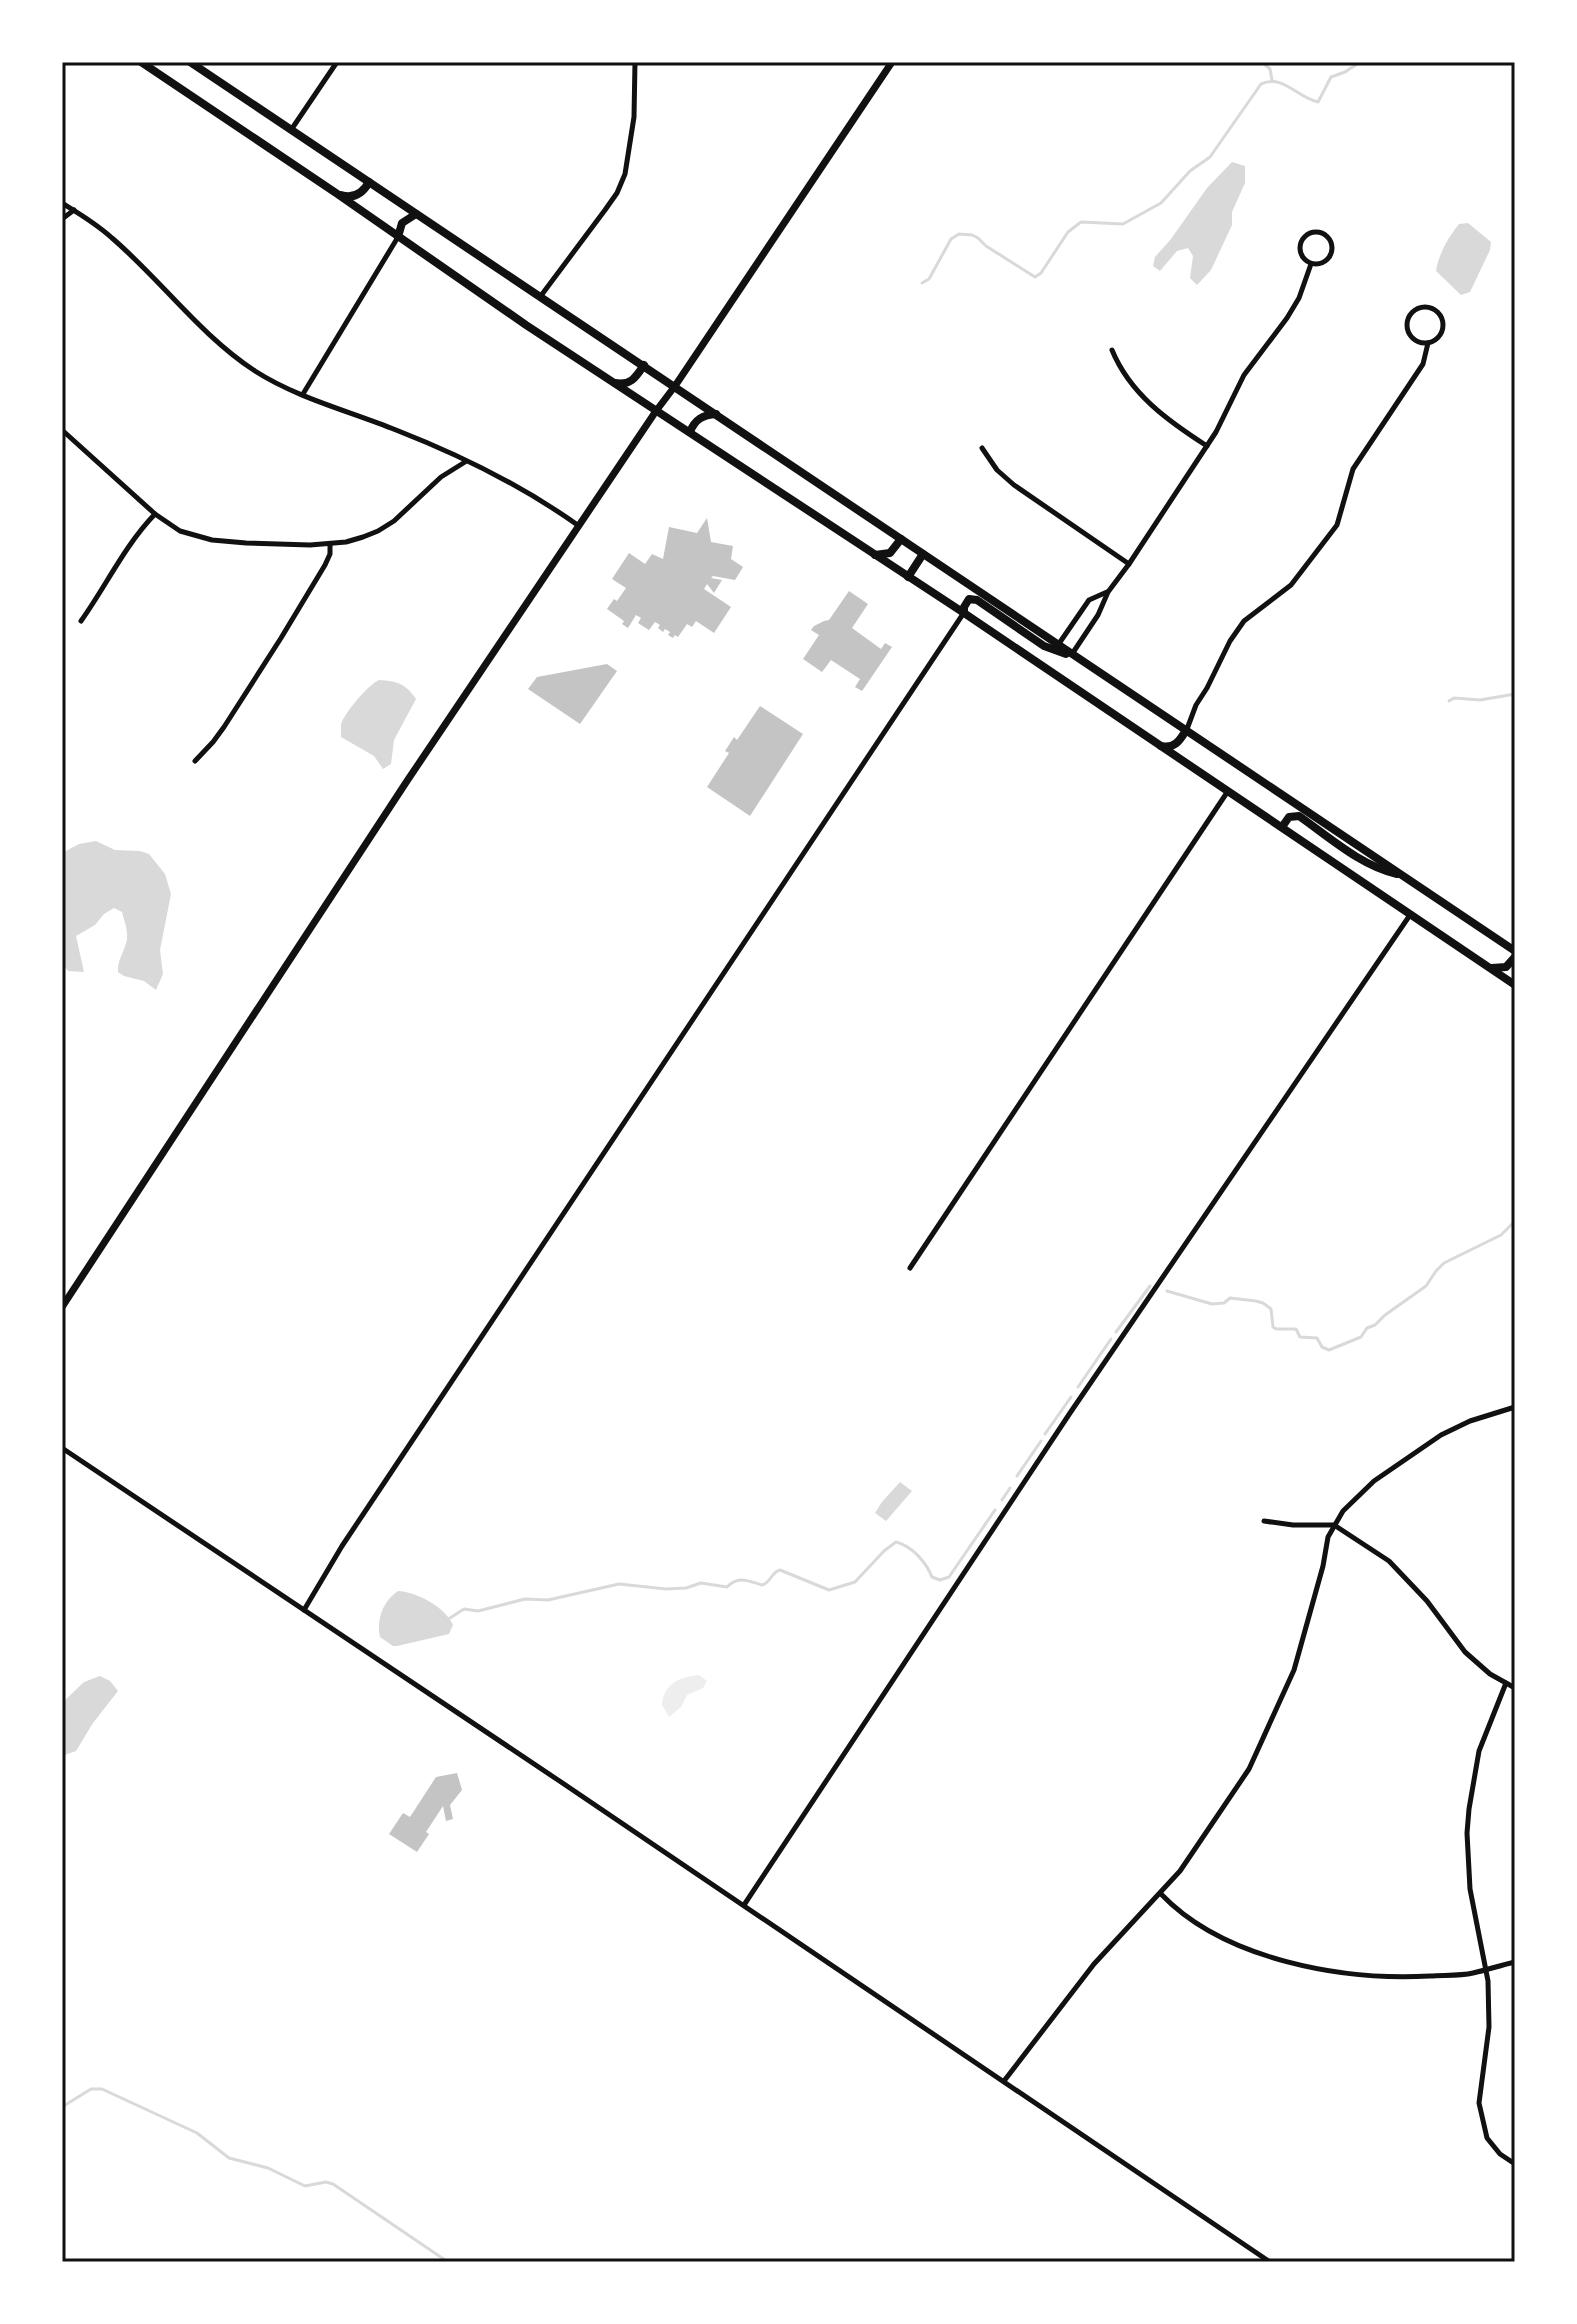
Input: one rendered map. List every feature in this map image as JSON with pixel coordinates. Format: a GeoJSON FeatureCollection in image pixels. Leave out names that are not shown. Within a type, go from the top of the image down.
{"type":"FeatureCollection","features":[{"type":"Feature","properties":{"kind":"main road"},"geometry":{"type":"LineString","coordinates":[[141,62],[614,383],[964,613],[1515,985]]}},
{"type":"Feature","properties":{"kind":"main road"},"geometry":{"type":"LineString","coordinates":[[190,62],[1402,875],[1515,954],[1506,967],[1487,966]]}},
{"type":"Feature","properties":{"kind":"main road"},"geometry":{"type":"LineString","coordinates":[[336,193],[352,197],[365,189],[369,182]]}},
{"type":"Feature","properties":{"kind":"main road"},"geometry":{"type":"LineString","coordinates":[[398,237],[402,223],[416,214]]}},
{"type":"Feature","properties":{"kind":"main road"},"geometry":{"type":"LineString","coordinates":[[614,383],[633,380],[644,365]]}},
{"type":"Feature","properties":{"kind":"main road"},"geometry":{"type":"LineString","coordinates":[[690,432],[699,418],[717,414]]}},
{"type":"Feature","properties":{"kind":"main road"},"geometry":{"type":"LineString","coordinates":[[874,555],[890,553],[901,539]]}},
{"type":"Feature","properties":{"kind":"main road"},"geometry":{"type":"LineString","coordinates":[[908,577],[923,554]]}},
{"type":"Feature","properties":{"kind":"main road"},"geometry":{"type":"LineString","coordinates":[[964,613],[969,599],[977,600],[1044,646],[1081,660]]}},
{"type":"Feature","properties":{"kind":"main road"},"geometry":{"type":"LineString","coordinates":[[1160,746],[1177,744],[1186,730]]}},
{"type":"Feature","properties":{"kind":"main road"},"geometry":{"type":"LineString","coordinates":[[1282,827],[1289,817],[1299,816],[1365,861],[1386,872],[1402,875]]}},
{"type":"Feature","properties":{"kind":"street"},"geometry":{"type":"LineString","coordinates":[[291,130],[337,62]]}},
{"type":"Feature","properties":{"kind":"street"},"geometry":{"type":"LineString","coordinates":[[540,298],[605,210],[621,183],[629,156],[634,117],[635,62]]}},
{"type":"Feature","properties":{"kind":"street"},"geometry":{"type":"LineString","coordinates":[[62,1307],[407,781],[892,62]]}},
{"type":"Feature","properties":{"kind":"street"},"geometry":{"type":"LineString","coordinates":[[62,203],[114,239],[201,326],[254,370],[303,394],[397,430],[465,462],[525,491],[579,526]]}},
{"type":"Feature","properties":{"kind":"street"},"geometry":{"type":"LineString","coordinates":[[62,219],[74,210]]}},
{"type":"Feature","properties":{"kind":"street"},"geometry":{"type":"LineString","coordinates":[[1319,232],[1328,237],[1332,252],[1322,264],[1311,264],[1302,258],[1301,242],[1308,234],[1319,232]]}},
{"type":"Feature","properties":{"kind":"street"},"geometry":{"type":"LineString","coordinates":[[303,394],[398,237]]}},
{"type":"Feature","properties":{"kind":"street"},"geometry":{"type":"LineString","coordinates":[[1072,654],[1098,615],[1108,592],[1216,432],[1244,375],[1287,318],[1299,298],[1311,264]]}},
{"type":"Feature","properties":{"kind":"street"},"geometry":{"type":"LineString","coordinates":[[1423,307],[1434,309],[1444,323],[1438,338],[1428,343],[1415,340],[1407,324],[1412,312],[1423,307]]}},
{"type":"Feature","properties":{"kind":"street"},"geometry":{"type":"LineString","coordinates":[[1186,730],[1230,641],[1244,621],[1291,585],[1337,525],[1353,469],[1423,364],[1428,343]]}},
{"type":"Feature","properties":{"kind":"street"},"geometry":{"type":"LineString","coordinates":[[1112,350],[1139,393],[1157,411],[1207,446]]}},
{"type":"Feature","properties":{"kind":"street"},"geometry":{"type":"LineString","coordinates":[[62,430],[155,514],[180,531],[212,540],[259,544],[330,544],[354,540],[378,531],[441,477],[465,462]]}},
{"type":"Feature","properties":{"kind":"street"},"geometry":{"type":"LineString","coordinates":[[982,448],[997,470],[1014,485],[1129,564]]}},
{"type":"Feature","properties":{"kind":"street"},"geometry":{"type":"LineString","coordinates":[[81,621],[126,550],[155,514]]}},
{"type":"Feature","properties":{"kind":"street"},"geometry":{"type":"LineString","coordinates":[[195,761],[224,727],[295,616],[325,565],[330,544]]}},
{"type":"Feature","properties":{"kind":"street"},"geometry":{"type":"LineString","coordinates":[[1058,645],[1089,600],[1108,592]]}},
{"type":"Feature","properties":{"kind":"street"},"geometry":{"type":"LineString","coordinates":[[304,1610],[342,1546],[964,613]]}},
{"type":"Feature","properties":{"kind":"street"},"geometry":{"type":"LineString","coordinates":[[910,1268],[1228,791]]}},
{"type":"Feature","properties":{"kind":"street"},"geometry":{"type":"LineString","coordinates":[[744,1905],[1070,1413],[1410,914]]}},
{"type":"Feature","properties":{"kind":"street"},"geometry":{"type":"LineString","coordinates":[[1004,2081],[1094,1964],[1161,1894],[1193,1853],[1249,1769],[1294,1670],[1328,1537],[1352,1501],[1374,1481],[1441,1435],[1470,1421],[1515,1407]]}},
{"type":"Feature","properties":{"kind":"street"},"geometry":{"type":"LineString","coordinates":[[62,1448],[1270,2262]]}},
{"type":"Feature","properties":{"kind":"street"},"geometry":{"type":"LineString","coordinates":[[1264,1521],[1334,1525],[1389,1561],[1427,1601],[1465,1652],[1490,1674],[1515,1688]]}},
{"type":"Feature","properties":{"kind":"street"},"geometry":{"type":"LineString","coordinates":[[1506,1683],[1479,1751],[1468,1821],[1470,1889],[1486,1968],[1489,2027],[1479,2103],[1487,2138],[1500,2154],[1515,2164]]}},
{"type":"Feature","properties":{"kind":"street"},"geometry":{"type":"LineString","coordinates":[[1161,1894],[1191,1921],[1218,1935],[1313,1968],[1375,1977],[1473,1973],[1515,1962]]}},
{"type":"Feature","properties":{"kind":"shaded area"},"geometry":{"type":"Polygon","coordinates":[[[1232,162],[1245,166],[1245,183],[1232,212],[1232,225],[1211,270],[1197,285],[1190,278],[1193,256],[1188,248],[1177,251],[1160,271],[1153,266],[1155,257],[1207,188],[1232,162]]]}},
{"type":"Feature","properties":{"kind":"shaded area"},"geometry":{"type":"Polygon","coordinates":[[[1468,223],[1491,242],[1470,292],[1461,295],[1436,271],[1451,235],[1459,224],[1468,223]]]}},
{"type":"Feature","properties":{"kind":"shaded area"},"geometry":{"type":"Polygon","coordinates":[[[379,680],[400,684],[416,699],[394,740],[391,764],[383,769],[374,756],[341,737],[341,724],[347,712],[379,680]]]}},
{"type":"Feature","properties":{"kind":"shaded area"},"geometry":{"type":"Polygon","coordinates":[[[96,841],[115,850],[149,854],[165,874],[171,894],[160,950],[163,974],[156,990],[144,981],[118,972],[127,935],[122,912],[114,908],[95,925],[76,936],[84,972],[68,971],[62,964],[62,853],[79,844],[96,841]]]}},
{"type":"Feature","properties":{"kind":"shaded area"},"geometry":{"type":"Polygon","coordinates":[[[900,1482],[912,1491],[886,1521],[875,1513],[900,1482]]]}},
{"type":"Feature","properties":{"kind":"shaded area"},"geometry":{"type":"Polygon","coordinates":[[[398,1591],[422,1597],[444,1612],[453,1625],[449,1634],[397,1646],[380,1637],[382,1611],[398,1591]]]}},
{"type":"Feature","properties":{"kind":"shaded area"},"geometry":{"type":"Polygon","coordinates":[[[699,1675],[707,1681],[703,1688],[687,1695],[681,1707],[669,1717],[662,1705],[666,1691],[674,1682],[699,1675]]]}},
{"type":"Feature","properties":{"kind":"shaded area"},"geometry":{"type":"Polygon","coordinates":[[[100,1676],[110,1681],[118,1691],[76,1751],[62,1756],[62,1703],[84,1682],[100,1676]]]}},
{"type":"Feature","properties":{"kind":"building"},"geometry":{"type":"Polygon","coordinates":[[[707,518],[711,542],[733,546],[731,559],[743,567],[735,580],[713,576],[711,578],[722,580],[714,593],[707,584],[704,589],[731,607],[714,633],[696,621],[692,627],[687,624],[678,637],[675,635],[673,638],[668,635],[670,632],[658,628],[660,625],[655,622],[649,630],[638,623],[641,618],[636,615],[628,628],[622,624],[624,621],[607,609],[626,588],[612,579],[629,553],[645,564],[652,554],[663,559],[669,527],[697,533],[707,518]]]}},
{"type":"Feature","properties":{"kind":"building"},"geometry":{"type":"Polygon","coordinates":[[[849,591],[868,604],[852,628],[881,649],[885,643],[892,647],[862,691],[855,687],[860,679],[831,660],[822,672],[803,659],[819,635],[811,630],[829,620],[849,591]]]}},
{"type":"Feature","properties":{"kind":"building"},"geometry":{"type":"Polygon","coordinates":[[[607,664],[617,671],[580,724],[528,689],[537,677],[607,664]]]}},
{"type":"Feature","properties":{"kind":"building"},"geometry":{"type":"Polygon","coordinates":[[[760,706],[803,734],[750,816],[707,787],[729,753],[725,751],[734,737],[737,740],[760,706]]]}},
{"type":"Feature","properties":{"kind":"building"},"geometry":{"type":"Polygon","coordinates":[[[457,1773],[462,1790],[450,1805],[453,1819],[446,1821],[443,1806],[417,1852],[389,1834],[403,1813],[410,1817],[436,1777],[457,1773]]]}},
{"type":"Feature","properties":{"kind":"waterway"},"geometry":{"type":"LineString","coordinates":[[1262,62],[1270,69],[1272,80]]}},
{"type":"Feature","properties":{"kind":"waterway"},"geometry":{"type":"LineString","coordinates":[[922,283],[929,279],[951,239],[959,234],[978,238],[1035,277],[1041,273],[1068,232],[1081,222],[1123,224],[1161,203],[1190,171],[1210,157],[1261,84],[1284,84],[1318,102],[1331,77],[1360,62]]}},
{"type":"Feature","properties":{"kind":"waterway"},"geometry":{"type":"LineString","coordinates":[[1449,701],[1454,698],[1480,700],[1515,694]]}},
{"type":"Feature","properties":{"kind":"waterway"},"geometry":{"type":"LineString","coordinates":[[1167,1291],[1212,1304],[1224,1303],[1230,1298],[1263,1303],[1271,1309],[1273,1327],[1296,1329],[1300,1337],[1317,1338],[1322,1347],[1329,1350],[1361,1337],[1367,1328],[1426,1286],[1444,1263],[1501,1235],[1515,1221]]}},
{"type":"Feature","properties":{"kind":"waterway"},"geometry":{"type":"LineString","coordinates":[[1116,1332],[1150,1286]]}},
{"type":"Feature","properties":{"kind":"waterway"},"geometry":{"type":"LineString","coordinates":[[1078,1387],[1111,1339]]}},
{"type":"Feature","properties":{"kind":"waterway"},"geometry":{"type":"LineString","coordinates":[[1045,1434],[1071,1397]]}},
{"type":"Feature","properties":{"kind":"waterway"},"geometry":{"type":"LineString","coordinates":[[1017,1476],[1041,1441]]}},
{"type":"Feature","properties":{"kind":"waterway"},"geometry":{"type":"LineString","coordinates":[[1002,1500],[1010,1488]]}},
{"type":"Feature","properties":{"kind":"waterway"},"geometry":{"type":"LineString","coordinates":[[450,1618],[464,1609],[478,1611],[525,1599],[548,1600],[619,1584],[666,1589],[701,1583],[727,1587],[735,1581],[744,1580],[762,1585],[780,1570],[829,1590],[855,1582],[896,1542],[913,1551],[932,1577],[940,1580],[949,1577],[995,1510]]}},
{"type":"Feature","properties":{"kind":"waterway"},"geometry":{"type":"LineString","coordinates":[[62,2107],[91,2089],[102,2089],[197,2133],[229,2158],[268,2168],[305,2186],[326,2182],[333,2184],[448,2262]]}}]}
